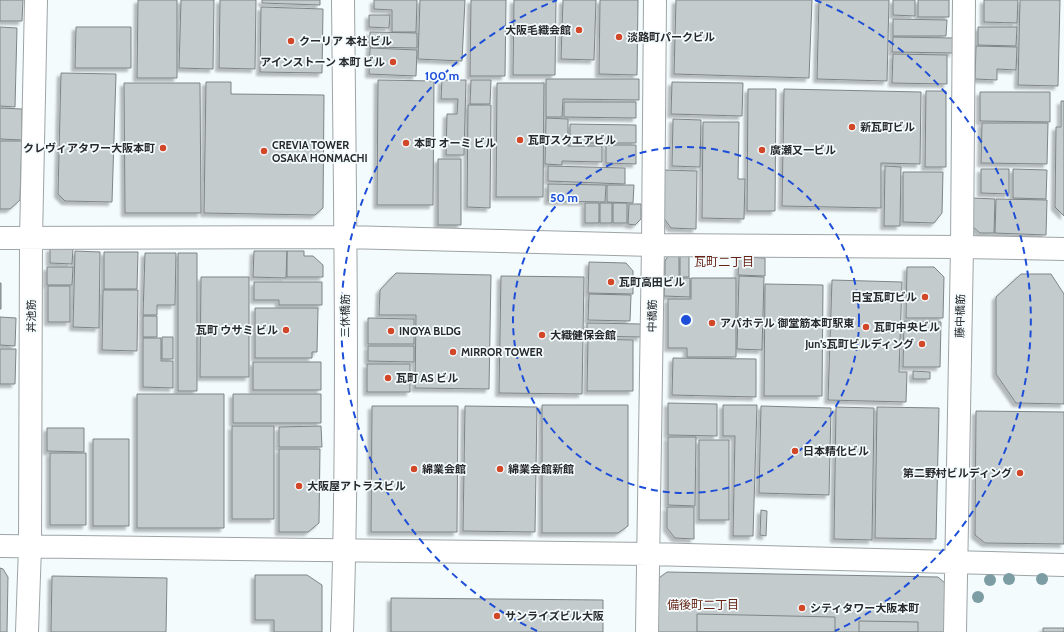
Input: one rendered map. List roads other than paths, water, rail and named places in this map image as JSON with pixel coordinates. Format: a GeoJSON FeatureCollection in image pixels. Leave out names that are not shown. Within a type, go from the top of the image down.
{"type":"FeatureCollection","features":[{"type":"Feature","properties":{"kind":"street","name":"丼池筋"},"geometry":{"type":"LineString","coordinates":[[26,632],[30,548],[31,239],[36,0]]}},
{"type":"Feature","properties":{"kind":"street","name":"三休橋筋"},"geometry":{"type":"LineString","coordinates":[[342,632],[345,550],[343,0]]}},
{"type":"Feature","properties":{"kind":"street","name":"中橋筋"},"geometry":{"type":"LineString","coordinates":[[647,632],[655,0]]}},
{"type":"Feature","properties":{"kind":"street","name":"藤中橋筋"},"geometry":{"type":"LineString","coordinates":[[955,632],[962,247],[964,0]]}},
{"type":"Feature","properties":{"kind":"street"},"geometry":{"type":"LineString","coordinates":[[0,238],[345,237],[653,245],[1064,249]]}},
{"type":"Feature","properties":{"kind":"street"},"geometry":{"type":"LineString","coordinates":[[0,546],[30,548],[649,554],[1064,565]]}},
{"type":"Feature","properties":{"kind":"place","name":"大阪毛織会館"},"geometry":{"type":"Point","coordinates":[579,30]}},
{"type":"Feature","properties":{"kind":"place","name":"淡路町パークビル"},"geometry":{"type":"Point","coordinates":[619,37]}},
{"type":"Feature","properties":{"kind":"place","name":"クーリア 本社 ビル"},"geometry":{"type":"Point","coordinates":[291,41]}},
{"type":"Feature","properties":{"kind":"place","name":"アインストーン 本町 ビル"},"geometry":{"type":"Point","coordinates":[393,62]}},
{"type":"Feature","properties":{"kind":"place","name":"新瓦町ビル"},"geometry":{"type":"Point","coordinates":[852,127]}},
{"type":"Feature","properties":{"kind":"place","name":"瓦町スクエアビル"},"geometry":{"type":"Point","coordinates":[520,140]}},
{"type":"Feature","properties":{"kind":"place","name":"本町 オーミ ビル"},"geometry":{"type":"Point","coordinates":[406,143]}},
{"type":"Feature","properties":{"kind":"place","name":"クレヴィアタワー大阪本町"},"geometry":{"type":"Point","coordinates":[163,148]}},
{"type":"Feature","properties":{"kind":"place","name":"廣瀬又一ビル"},"geometry":{"type":"Point","coordinates":[762,150]}},
{"type":"Feature","properties":{"kind":"place","name":"CREVIA TOWER OSAKA HONMACHI"},"geometry":{"type":"Point","coordinates":[264,151]}},
{"type":"Feature","properties":{"kind":"place","name":"瓦町高田ビル"},"geometry":{"type":"Point","coordinates":[611,282]}},
{"type":"Feature","properties":{"kind":"place","name":"日宝瓦町ビル"},"geometry":{"type":"Point","coordinates":[925,297]}},
{"type":"Feature","properties":{"kind":"place","name":"アパホテル 御堂筋本町駅東"},"geometry":{"type":"Point","coordinates":[712,323]}},
{"type":"Feature","properties":{"kind":"place","name":"瓦町中央ビル"},"geometry":{"type":"Point","coordinates":[866,327]}},
{"type":"Feature","properties":{"kind":"place","name":"瓦町 ウサミ ビル"},"geometry":{"type":"Point","coordinates":[286,330]}},
{"type":"Feature","properties":{"kind":"place","name":"INOYA BLDG"},"geometry":{"type":"Point","coordinates":[391,331]}},
{"type":"Feature","properties":{"kind":"place","name":"大織健保会館"},"geometry":{"type":"Point","coordinates":[542,335]}},
{"type":"Feature","properties":{"kind":"place","name":"Jun’s瓦町ビルディング"},"geometry":{"type":"Point","coordinates":[922,344]}},
{"type":"Feature","properties":{"kind":"place","name":"MIRROR TOWER"},"geometry":{"type":"Point","coordinates":[453,352]}},
{"type":"Feature","properties":{"kind":"place","name":"瓦町 AS ビル"},"geometry":{"type":"Point","coordinates":[388,378]}},
{"type":"Feature","properties":{"kind":"place","name":"日本精化ビル"},"geometry":{"type":"Point","coordinates":[795,451]}},
{"type":"Feature","properties":{"kind":"place","name":"綿業会館"},"geometry":{"type":"Point","coordinates":[414,469]}},
{"type":"Feature","properties":{"kind":"place","name":"綿業会館新館"},"geometry":{"type":"Point","coordinates":[500,469]}},
{"type":"Feature","properties":{"kind":"place","name":"第二野村ビルディング"},"geometry":{"type":"Point","coordinates":[1020,473]}},
{"type":"Feature","properties":{"kind":"place","name":"大阪屋アトラスビル"},"geometry":{"type":"Point","coordinates":[299,486]}},
{"type":"Feature","properties":{"kind":"place","name":"シティタワー大阪本町"},"geometry":{"type":"Point","coordinates":[802,608]}},
{"type":"Feature","properties":{"kind":"place","name":"サンライズビル大阪"},"geometry":{"type":"Point","coordinates":[497,616]}},
{"type":"Feature","properties":{"kind":"district","name":"瓦町二丁目"},"geometry":{"type":"Point","coordinates":[724,262]}},
{"type":"Feature","properties":{"kind":"district","name":"備後町二丁目"},"geometry":{"type":"Point","coordinates":[703,605]}}]}
